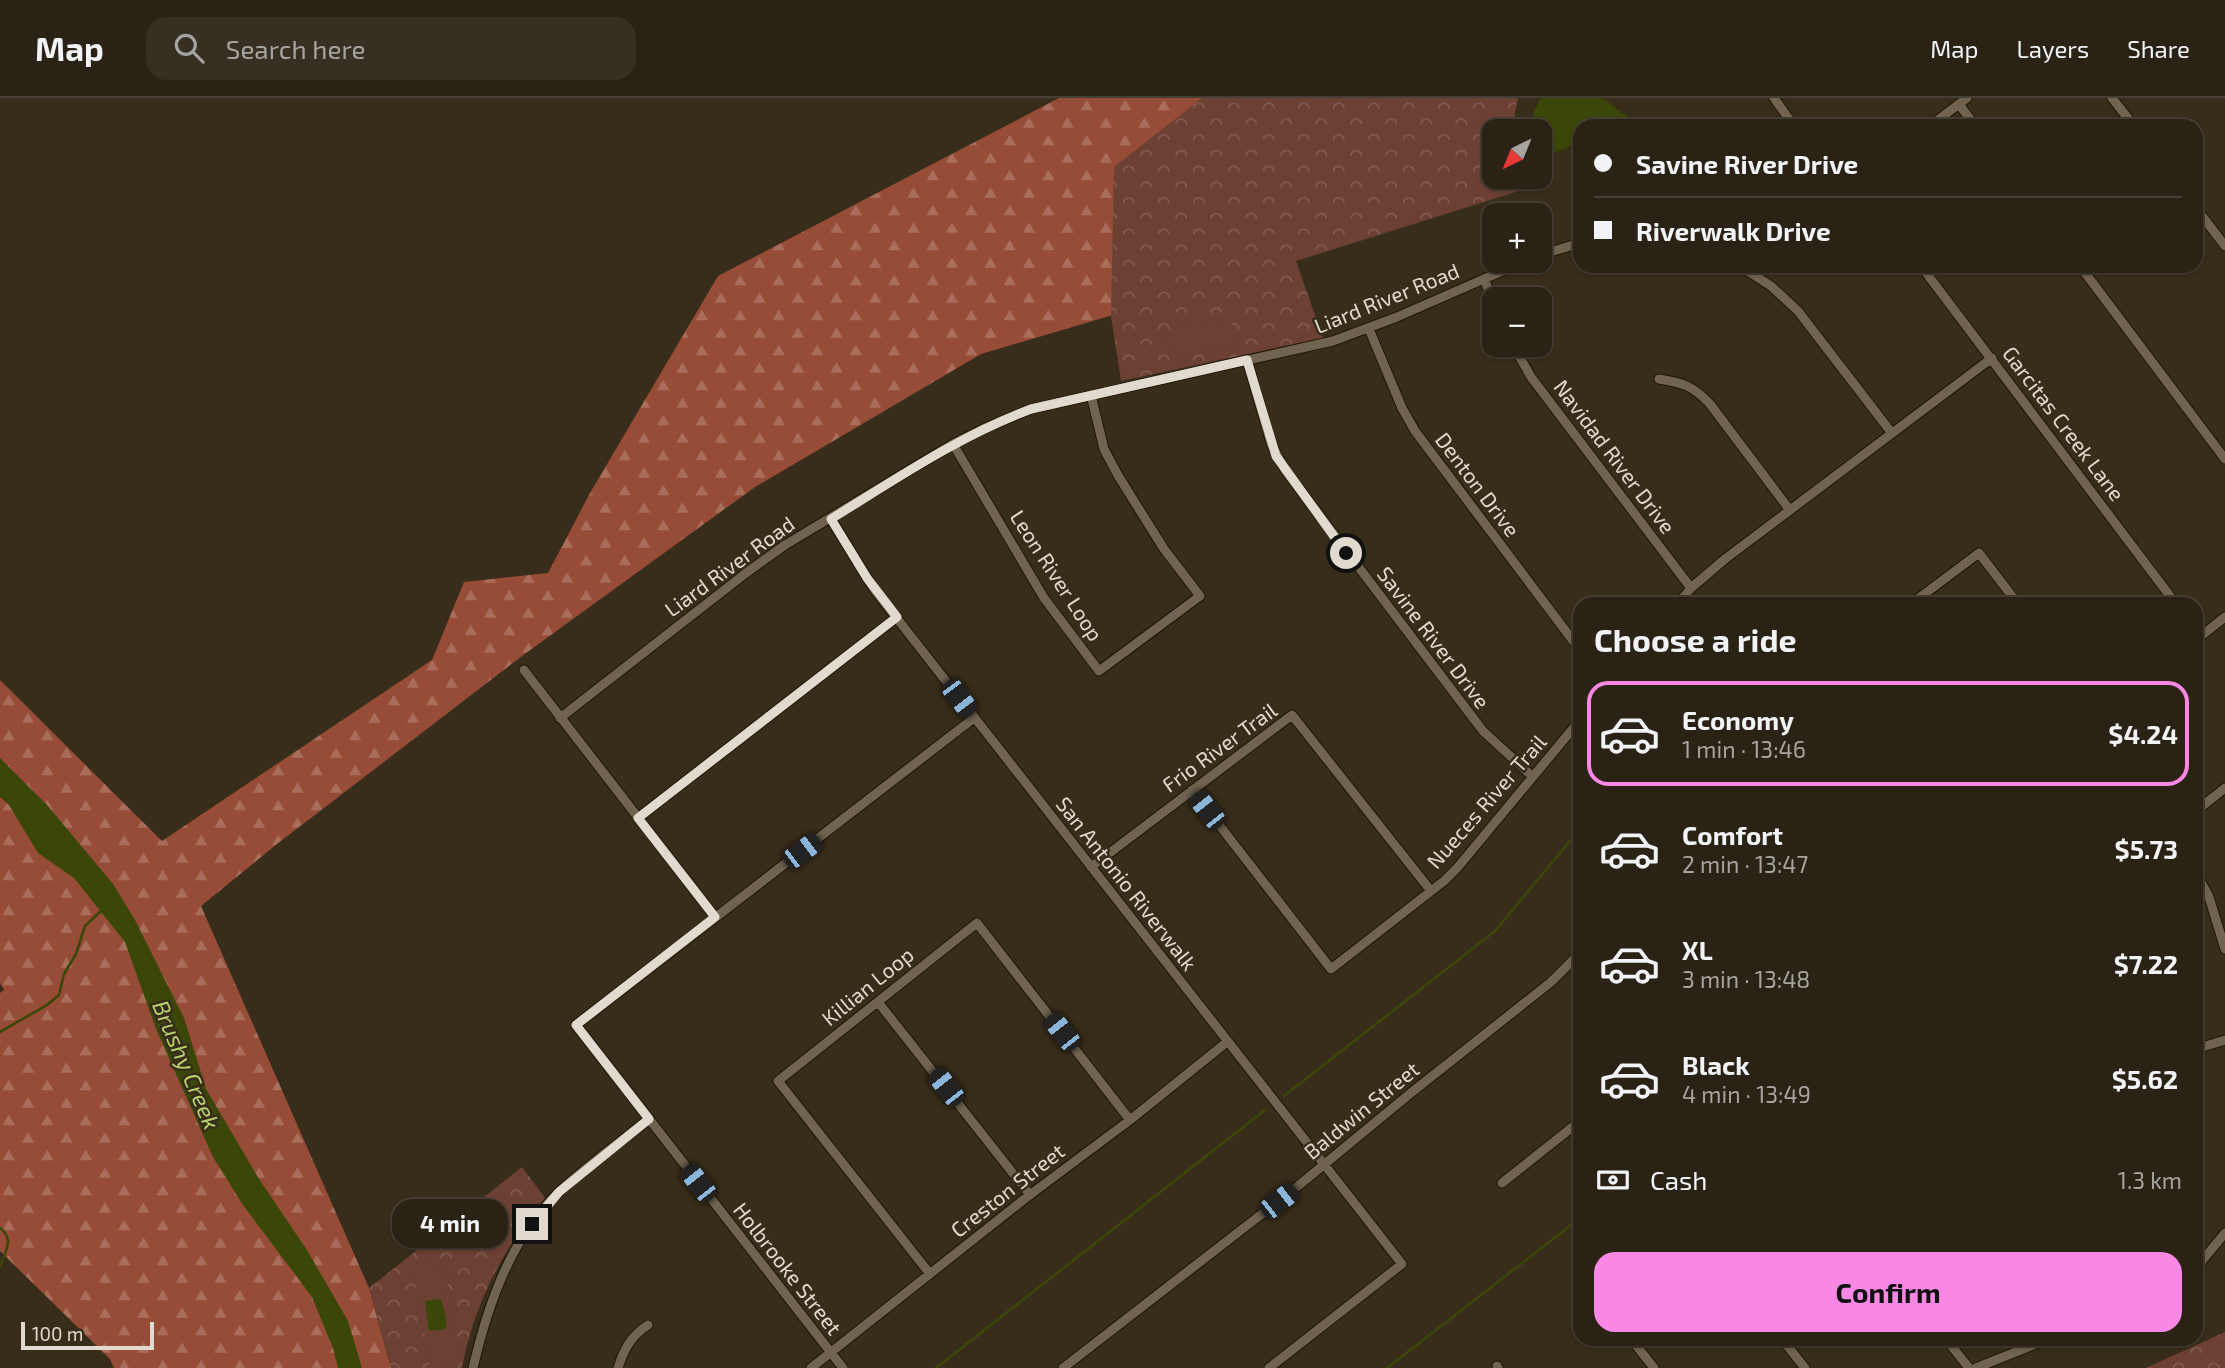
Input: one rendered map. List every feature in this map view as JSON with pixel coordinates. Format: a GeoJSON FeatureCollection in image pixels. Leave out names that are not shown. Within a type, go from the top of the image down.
{"type":"FeatureCollection","features":[{"type":"Feature","properties":{"kind":"street"},"geometry":{"type":"LineString","coordinates":[[1774,98],[1789,119]]}},
{"type":"Feature","properties":{"kind":"street"},"geometry":{"type":"LineString","coordinates":[[2112,98],[2128,119]]}},
{"type":"Feature","properties":{"kind":"street"},"geometry":{"type":"LineString","coordinates":[[1939,119],[1963,101],[1972,119]]}},
{"type":"Feature","properties":{"kind":"street"},"geometry":{"type":"LineString","coordinates":[[2203,217],[2225,246]]}},
{"type":"Feature","properties":{"kind":"street"},"geometry":{"type":"LineString","coordinates":[[1552,251],[1573,245]]}},
{"type":"Feature","properties":{"kind":"street","name":"Liard River Road"},"geometry":{"type":"LineString","coordinates":[[560,718],[785,545],[953,444],[1031,409],[1311,347],[1369,329],[1498,273]]}},
{"type":"Feature","properties":{"kind":"street"},"geometry":{"type":"LineString","coordinates":[[1751,273],[1771,286],[1798,311],[1891,432]]}},
{"type":"Feature","properties":{"kind":"street","name":"Garcitas Creek Lane"},"geometry":{"type":"LineString","coordinates":[[1926,273],[2171,597]]}},
{"type":"Feature","properties":{"kind":"street"},"geometry":{"type":"LineString","coordinates":[[2085,273],[2225,459]]}},
{"type":"Feature","properties":{"kind":"street"},"geometry":{"type":"LineString","coordinates":[[1484,279],[1487,287]]}},
{"type":"Feature","properties":{"kind":"street","name":"Denton Drive"},"geometry":{"type":"LineString","coordinates":[[1369,329],[1402,408],[1415,431],[1573,641]]}},
{"type":"Feature","properties":{"kind":"street","name":"Navidad River Drive"},"geometry":{"type":"LineString","coordinates":[[1520,357],[1531,377],[1692,587]]}},
{"type":"Feature","properties":{"kind":"street"},"geometry":{"type":"LineString","coordinates":[[1684,597],[1725,559],[1789,509],[1992,358]]}},
{"type":"Feature","properties":{"kind":"street","name":"Savine River Drive"},"geometry":{"type":"LineString","coordinates":[[1247,360],[1271,443],[1285,470],[1483,731],[1533,777]]}},
{"type":"Feature","properties":{"kind":"street"},"geometry":{"type":"LineString","coordinates":[[1659,379],[1682,383],[1696,390],[1710,404],[1789,509]]}},
{"type":"Feature","properties":{"kind":"street","name":"Leon River Loop"},"geometry":{"type":"LineString","coordinates":[[953,444],[1044,598],[1099,671],[1200,596],[1164,549],[1119,477],[1104,449],[1091,395]]}},
{"type":"Feature","properties":{"kind":"street","name":"San Antonio Riverwalk"},"geometry":{"type":"LineString","coordinates":[[831,519],[867,578],[974,718],[1402,1265],[1269,1368]]}},
{"type":"Feature","properties":{"kind":"street"},"geometry":{"type":"LineString","coordinates":[[1921,597],[1979,553],[2013,597]]}},
{"type":"Feature","properties":{"kind":"street"},"geometry":{"type":"LineString","coordinates":[[638,818],[897,617]]}},
{"type":"Feature","properties":{"kind":"street"},"geometry":{"type":"LineString","coordinates":[[2203,632],[2225,617]]}},
{"type":"Feature","properties":{"kind":"street"},"geometry":{"type":"LineString","coordinates":[[524,670],[715,917],[974,718]]}},
{"type":"Feature","properties":{"kind":"street","name":"Frio River Trail"},"geometry":{"type":"LineString","coordinates":[[1091,867],[1292,715],[1431,891]]}},
{"type":"Feature","properties":{"kind":"street","name":"Nueces River Trail"},"geometry":{"type":"LineString","coordinates":[[1192,790],[1331,969],[1458,867],[1573,728]]}},
{"type":"Feature","properties":{"kind":"street"},"geometry":{"type":"LineString","coordinates":[[2203,805],[2225,788]]}},
{"type":"Feature","properties":{"kind":"street"},"geometry":{"type":"LineString","coordinates":[[2203,886],[2225,949]]}},
{"type":"Feature","properties":{"kind":"street","name":"Holbrooke Street"},"geometry":{"type":"LineString","coordinates":[[715,917],[576,1025],[842,1368]]}},
{"type":"Feature","properties":{"kind":"street","name":"Killian Loop"},"geometry":{"type":"LineString","coordinates":[[930,1274],[778,1081],[977,923],[1130,1120]]}},
{"type":"Feature","properties":{"kind":"street","name":"Baldwin Street"},"geometry":{"type":"LineString","coordinates":[[1063,1368],[1324,1165],[1412,1091],[1551,982],[1573,960]]}},
{"type":"Feature","properties":{"kind":"street"},"geometry":{"type":"LineString","coordinates":[[878,1002],[1030,1195]]}},
{"type":"Feature","properties":{"kind":"street"},"geometry":{"type":"LineString","coordinates":[[2203,1047],[2225,1040]]}},
{"type":"Feature","properties":{"kind":"street","name":"Creston Street"},"geometry":{"type":"LineString","coordinates":[[811,1368],[1227,1042]]}},
{"type":"Feature","properties":{"kind":"street"},"geometry":{"type":"LineString","coordinates":[[473,1368],[484,1321],[499,1285],[532,1224],[559,1192],[649,1119]]}},
{"type":"Feature","properties":{"kind":"street"},"geometry":{"type":"LineString","coordinates":[[1502,1183],[1573,1127]]}},
{"type":"Feature","properties":{"kind":"street"},"geometry":{"type":"LineString","coordinates":[[2203,1260],[2225,1233]]}},
{"type":"Feature","properties":{"kind":"street"},"geometry":{"type":"LineString","coordinates":[[618,1368],[624,1350],[635,1334],[648,1325]]}},
{"type":"Feature","properties":{"kind":"street"},"geometry":{"type":"LineString","coordinates":[[1637,1346],[1654,1368]]}},
{"type":"Feature","properties":{"kind":"street"},"geometry":{"type":"LineString","coordinates":[[1788,1346],[1805,1368]]}},
{"type":"Feature","properties":{"kind":"street"},"geometry":{"type":"LineString","coordinates":[[1952,1346],[1969,1368]]}},
{"type":"Feature","properties":{"kind":"street"},"geometry":{"type":"LineString","coordinates":[[1976,1368],[2031,1346]]}},
{"type":"Feature","properties":{"kind":"green space"},"geometry":{"type":"Polygon","coordinates":[[[1059,98],[1518,98],[1513,119],[1482,119],[1482,139],[1295,261],[981,354],[755,487],[522,656],[277,844],[201,906],[369,1288],[391,1368],[114,1368],[110,1359],[0,1251],[0,993],[4,990],[0,983],[0,680],[162,841],[432,660],[464,582],[548,573],[590,493],[718,276],[1059,98]]]}},
{"type":"Feature","properties":{"kind":"green space"},"geometry":{"type":"Polygon","coordinates":[[[1202,98],[1518,98],[1514,113],[1516,119],[1482,119],[1482,189],[1525,189],[1296,261],[1323,338],[1121,381],[1111,316],[1114,167],[1202,98]]]}},
{"type":"Feature","properties":{"kind":"green space"},"geometry":{"type":"Polygon","coordinates":[[[1216,319],[1222,326],[1232,324],[1237,348],[1211,354],[1209,347],[1193,353],[1170,356],[1165,331],[1216,319]]]}},
{"type":"Feature","properties":{"kind":"green space"},"geometry":{"type":"Polygon","coordinates":[[[522,1167],[545,1198],[516,1237],[492,1278],[474,1321],[462,1368],[391,1368],[369,1288],[522,1167]]]}},
{"type":"Feature","properties":{"kind":"green space"},"geometry":{"type":"Polygon","coordinates":[[[423,1261],[452,1275],[445,1292],[450,1294],[459,1365],[430,1368],[414,1275],[423,1261]]]}},
{"type":"Feature","properties":{"kind":"green space"},"geometry":{"type":"Polygon","coordinates":[[[2225,1332],[2225,1368],[2146,1368],[2194,1346],[2203,1346],[2203,1342],[2225,1332]]]}},
{"type":"Feature","properties":{"kind":"water"},"geometry":{"type":"Polygon","coordinates":[[[1541,98],[1603,98],[1630,119],[1573,119],[1573,145],[1552,154],[1552,119],[1534,119],[1534,111],[1541,98]]]}},
{"type":"Feature","properties":{"kind":"water","name":"Brushy Creek"},"geometry":{"type":"Polygon","coordinates":[[[0,758],[47,805],[113,884],[135,920],[184,1018],[206,1089],[348,1321],[362,1368],[338,1368],[333,1348],[312,1297],[243,1205],[213,1157],[156,1029],[125,942],[74,878],[38,853],[9,805],[0,797],[0,758]]]}},
{"type":"Feature","properties":{"kind":"water"},"geometry":{"type":"Polygon","coordinates":[[[441,1299],[446,1329],[429,1331],[425,1301],[441,1299]]]}},
{"type":"Feature","properties":{"kind":"waterway"},"geometry":{"type":"LineString","coordinates":[[1284,1096],[1495,931],[1573,837]]}},
{"type":"Feature","properties":{"kind":"waterway"},"geometry":{"type":"LineString","coordinates":[[0,1032],[59,995],[64,974],[76,954],[85,926],[102,910]]}},
{"type":"Feature","properties":{"kind":"waterway"},"geometry":{"type":"LineString","coordinates":[[936,1368],[1265,1110]]}},
{"type":"Feature","properties":{"kind":"waterway"},"geometry":{"type":"LineString","coordinates":[[1387,1368],[1573,1223]]}},
{"type":"Feature","properties":{"kind":"waterway"},"geometry":{"type":"LineString","coordinates":[[0,1228],[5,1232],[8,1241],[0,1266]]}},
{"type":"Feature","properties":{"kind":"route"},"geometry":{"type":"LineString","coordinates":[[532,1224],[559,1192],[649,1119],[576,1025],[715,917],[638,818],[897,617],[874,589],[831,519],[953,444],[1012,416],[1031,409],[1247,360],[1276,456],[1346,553]]}}]}
